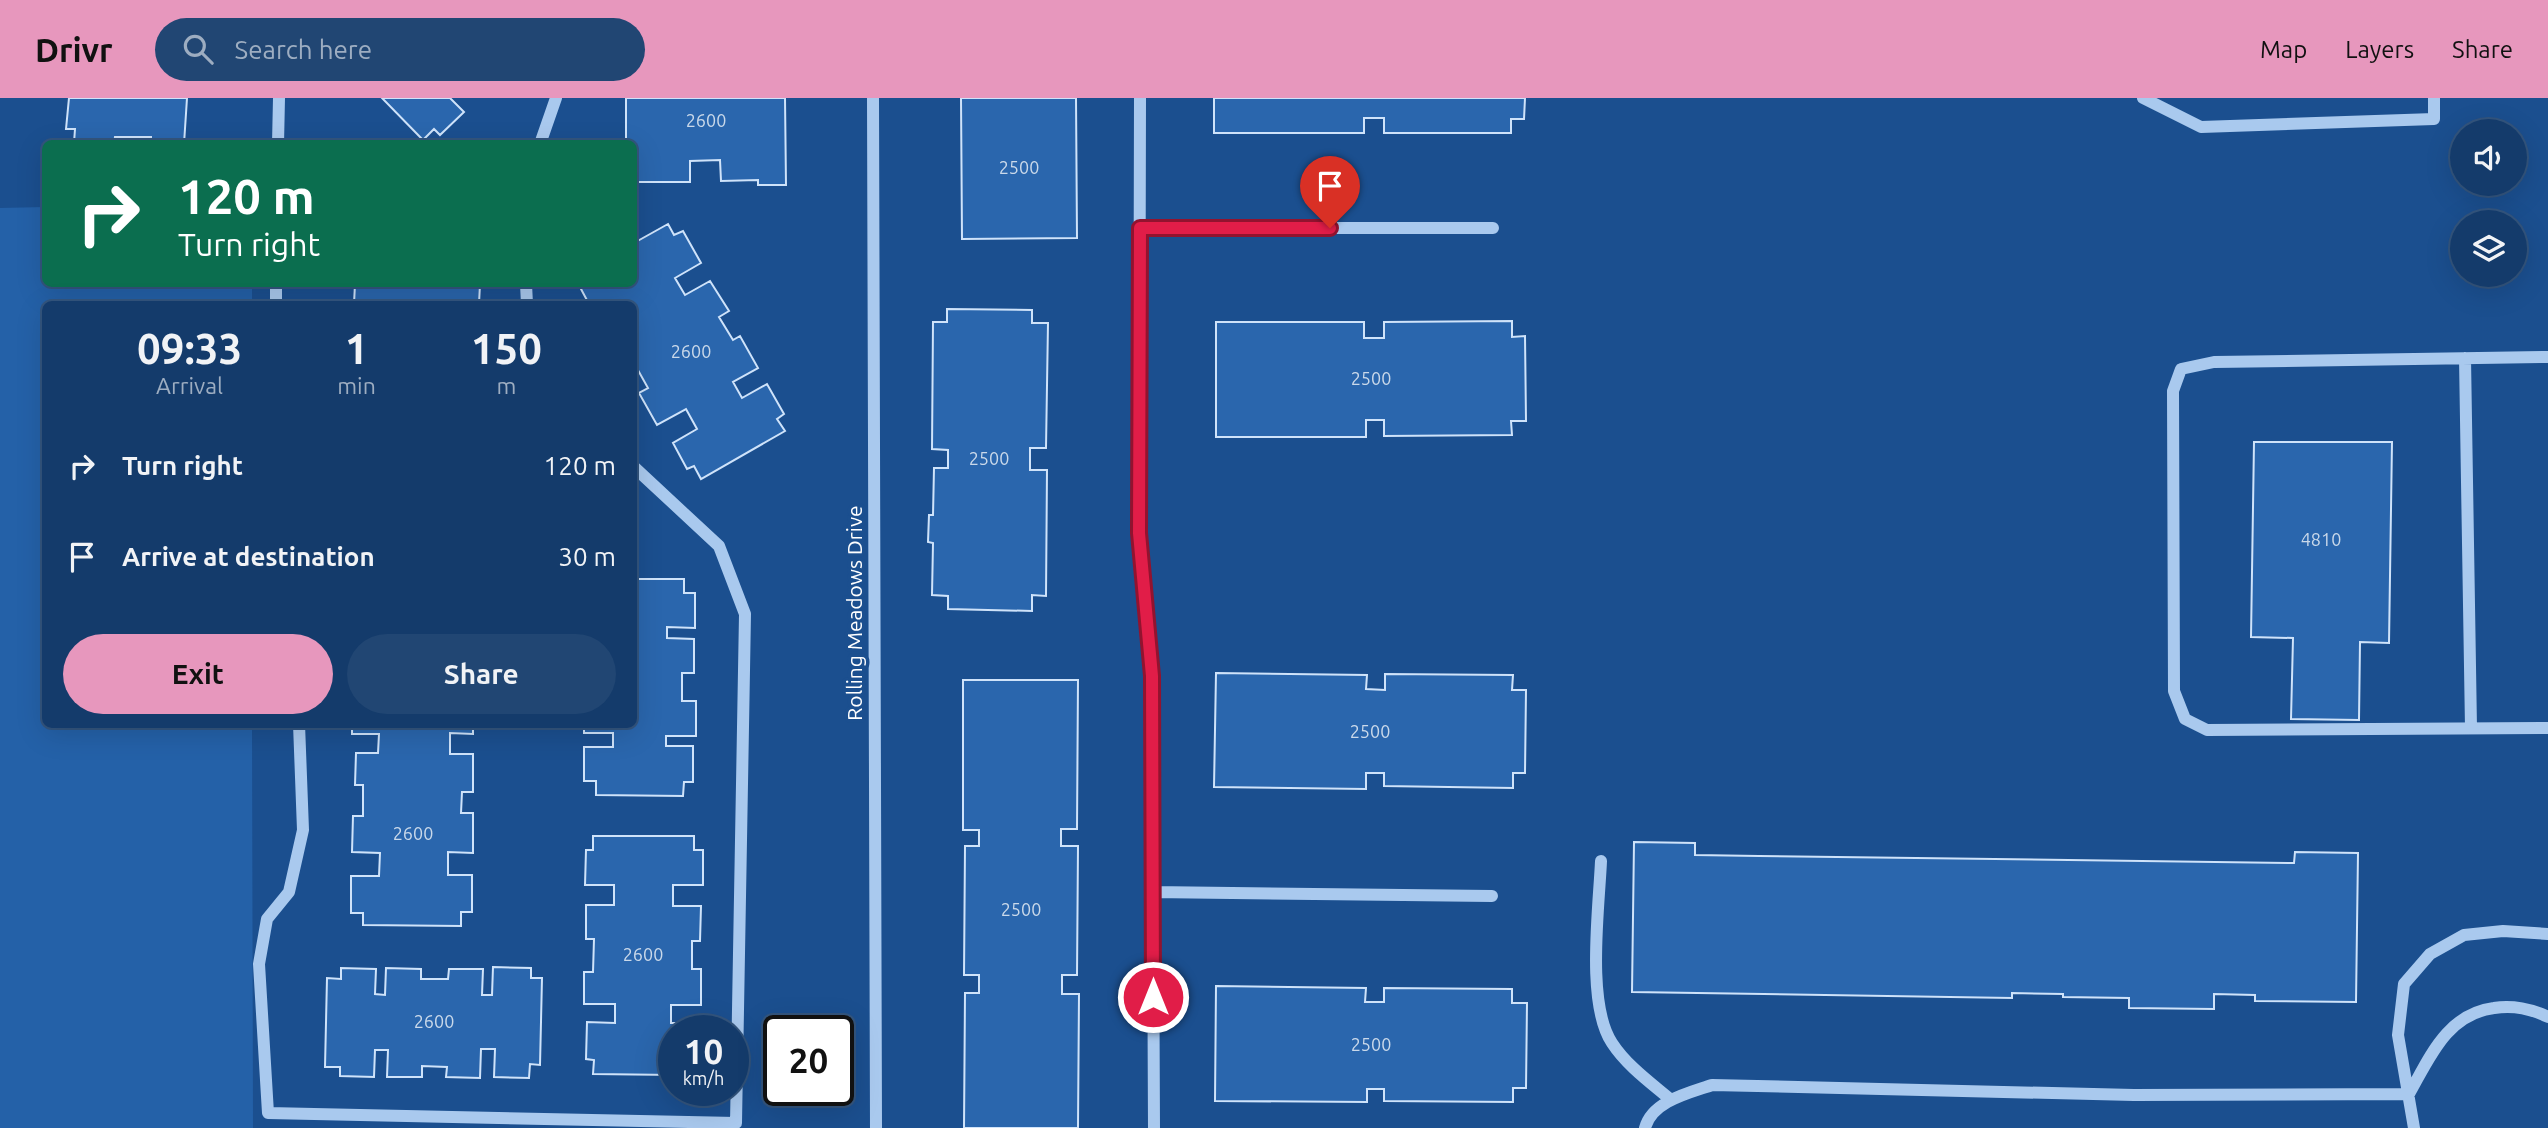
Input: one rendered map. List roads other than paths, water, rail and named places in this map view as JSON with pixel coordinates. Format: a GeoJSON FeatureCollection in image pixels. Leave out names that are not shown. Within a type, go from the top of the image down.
{"type":"FeatureCollection","features":[{"type":"Feature","properties":{"kind":"lane"},"geometry":{"type":"LineString","coordinates":[[278,140],[279,98]]}},
{"type":"Feature","properties":{"kind":"lane"},"geometry":{"type":"LineString","coordinates":[[541,140],[556,98]]}},
{"type":"Feature","properties":{"kind":"lane","name":"Rolling Meadows Drive"},"geometry":{"type":"LineString","coordinates":[[873,98],[876,1128]]}},
{"type":"Feature","properties":{"kind":"lane"},"geometry":{"type":"LineString","coordinates":[[1140,98],[1139,533],[1152,676],[1154,1128]]}},
{"type":"Feature","properties":{"kind":"lane"},"geometry":{"type":"LineString","coordinates":[[2143,98],[2201,127],[2434,119],[2434,98]]}},
{"type":"Feature","properties":{"kind":"lane"},"geometry":{"type":"LineString","coordinates":[[1140,228],[1493,228]]}},
{"type":"Feature","properties":{"kind":"lane"},"geometry":{"type":"LineString","coordinates":[[2548,357],[2214,362],[2181,369],[2173,391],[2174,691],[2185,719],[2207,730],[2548,728]]}},
{"type":"Feature","properties":{"kind":"lane"},"geometry":{"type":"LineString","coordinates":[[2465,358],[2471,728]]}},
{"type":"Feature","properties":{"kind":"lane"},"geometry":{"type":"LineString","coordinates":[[299,728],[303,830],[289,892],[267,919],[259,964],[268,1113],[568,1124],[736,1123],[745,614],[719,546],[637,470]]}},
{"type":"Feature","properties":{"kind":"lane"},"geometry":{"type":"LineString","coordinates":[[1601,861],[1596,992],[1600,1016],[1612,1042],[1636,1070],[1671,1100]]}},
{"type":"Feature","properties":{"kind":"lane"},"geometry":{"type":"LineString","coordinates":[[1152,892],[1492,896]]}},
{"type":"Feature","properties":{"kind":"lane"},"geometry":{"type":"LineString","coordinates":[[2414,1128],[2398,1035],[2404,984],[2430,954],[2464,935],[2503,930],[2548,933]]}},
{"type":"Feature","properties":{"kind":"lane"},"geometry":{"type":"LineString","coordinates":[[2409,1094],[2433,1051],[2454,1025],[2478,1010],[2507,1006],[2548,1017]]}},
{"type":"Feature","properties":{"kind":"lane"},"geometry":{"type":"LineString","coordinates":[[1645,1128],[1648,1118],[1671,1100],[1712,1085],[2134,1096],[2409,1094]]}}]}
